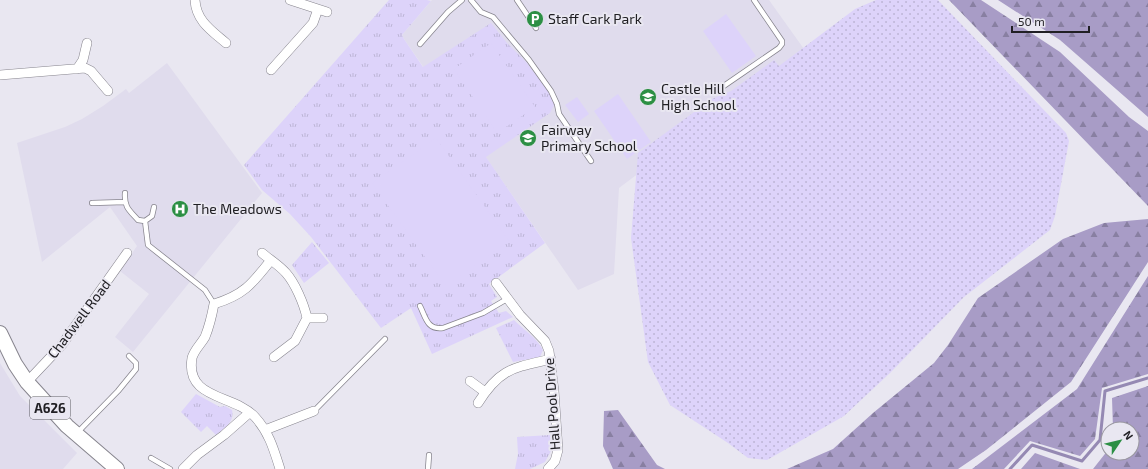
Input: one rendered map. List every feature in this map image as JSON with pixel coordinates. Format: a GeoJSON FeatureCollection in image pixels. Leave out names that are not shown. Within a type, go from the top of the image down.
{"type":"FeatureCollection","features":[{"type":"Feature","properties":{"kind":"main road","name":"A626"},"geometry":{"type":"LineString","coordinates":[[0,332],[15,364],[27,382],[67,426],[117,469]]}},
{"type":"Feature","properties":{"kind":"street"},"geometry":{"type":"LineString","coordinates":[[196,0],[198,15],[211,35],[226,43]]}},
{"type":"Feature","properties":{"kind":"street"},"geometry":{"type":"LineString","coordinates":[[271,70],[282,63],[322,11],[290,0]]}},
{"type":"Feature","properties":{"kind":"street"},"geometry":{"type":"LineString","coordinates":[[77,69],[83,60],[87,44]]}},
{"type":"Feature","properties":{"kind":"street"},"geometry":{"type":"LineString","coordinates":[[0,75],[85,68],[91,71],[108,91]]}},
{"type":"Feature","properties":{"kind":"street","name":"Chadwell Road"},"geometry":{"type":"LineString","coordinates":[[27,382],[61,346],[127,253]]}},
{"type":"Feature","properties":{"kind":"street"},"geometry":{"type":"LineString","coordinates":[[262,253],[286,273],[291,280],[304,306],[307,318],[295,341],[274,356]]}},
{"type":"Feature","properties":{"kind":"street"},"geometry":{"type":"LineString","coordinates":[[271,260],[253,283],[240,294],[214,304],[204,337],[193,356],[191,369],[194,379],[201,388],[239,406],[254,416],[271,440],[280,469]]}},
{"type":"Feature","properties":{"kind":"street","name":"Hall Pool Drive"},"geometry":{"type":"LineString","coordinates":[[496,283],[507,299],[545,341],[551,359],[558,450],[555,460],[548,469]]}},
{"type":"Feature","properties":{"kind":"street"},"geometry":{"type":"LineString","coordinates":[[307,318],[323,318]]}},
{"type":"Feature","properties":{"kind":"street"},"geometry":{"type":"LineString","coordinates":[[478,403],[498,376],[516,367],[551,359]]}},
{"type":"Feature","properties":{"kind":"street"},"geometry":{"type":"LineString","coordinates":[[470,381],[485,392]]}},
{"type":"Feature","properties":{"kind":"street"},"geometry":{"type":"LineString","coordinates":[[265,430],[314,411]]}},
{"type":"Feature","properties":{"kind":"street"},"geometry":{"type":"LineString","coordinates":[[184,469],[197,455],[224,435],[249,412]]}},
{"type":"Feature","properties":{"kind":"lane"},"geometry":{"type":"LineString","coordinates":[[420,44],[448,12],[462,0]]}},
{"type":"Feature","properties":{"kind":"lane"},"geometry":{"type":"LineString","coordinates":[[471,0],[481,12],[493,17],[529,60],[551,91],[558,104],[559,114],[592,161]]}},
{"type":"Feature","properties":{"kind":"lane"},"geometry":{"type":"LineString","coordinates":[[517,0],[536,28]]}},
{"type":"Feature","properties":{"kind":"lane"},"geometry":{"type":"LineString","coordinates":[[715,92],[779,48],[782,44],[782,41],[754,0]]}},
{"type":"Feature","properties":{"kind":"lane"},"geometry":{"type":"LineString","coordinates":[[126,193],[125,202],[127,208],[138,220],[145,221],[152,216],[154,207]]}},
{"type":"Feature","properties":{"kind":"lane"},"geometry":{"type":"LineString","coordinates":[[92,202],[125,202]]}},
{"type":"Feature","properties":{"kind":"lane"},"geometry":{"type":"LineString","coordinates":[[145,221],[148,245],[205,290],[214,304]]}},
{"type":"Feature","properties":{"kind":"lane"},"geometry":{"type":"LineString","coordinates":[[420,306],[428,322],[436,329],[443,328],[483,313],[507,299]]}},
{"type":"Feature","properties":{"kind":"lane"},"geometry":{"type":"LineString","coordinates":[[314,411],[385,339]]}},
{"type":"Feature","properties":{"kind":"lane"},"geometry":{"type":"LineString","coordinates":[[76,434],[118,391],[136,369],[136,363],[129,356]]}},
{"type":"Feature","properties":{"kind":"lane"},"geometry":{"type":"LineString","coordinates":[[428,469],[429,455]]}},
{"type":"Feature","properties":{"kind":"lane"},"geometry":{"type":"LineString","coordinates":[[151,458],[170,469]]}},
{"type":"Feature","properties":{"kind":"shaded area"},"geometry":{"type":"Polygon","coordinates":[[[432,0],[769,0],[804,49],[619,188],[614,274],[578,290],[404,39],[402,35],[432,0]]]}},
{"type":"Feature","properties":{"kind":"shaded area","name":"The Meadows"},"geometry":{"type":"Polygon","coordinates":[[[167,63],[262,193],[133,352],[115,337],[149,294],[120,271],[137,246],[110,207],[42,262],[17,143],[65,127],[82,119],[126,89],[129,93],[167,63]]]}},
{"type":"Feature","properties":{"kind":"shaded area"},"geometry":{"type":"Polygon","coordinates":[[[0,363],[20,396],[77,453],[63,469],[0,469],[0,363]]]}},
{"type":"Feature","properties":{"kind":"green space"},"geometry":{"type":"Polygon","coordinates":[[[389,0],[431,1],[402,35],[423,67],[491,23],[507,43],[527,63],[553,98],[554,105],[550,113],[486,157],[545,243],[489,284],[497,297],[491,301],[499,313],[506,311],[513,317],[432,354],[411,308],[381,328],[311,237],[290,214],[262,190],[244,165],[389,0]]]}},
{"type":"Feature","properties":{"kind":"green space"},"geometry":{"type":"Polygon","coordinates":[[[876,0],[938,0],[1066,133],[1069,141],[1055,216],[1050,230],[964,297],[890,373],[844,416],[767,460],[748,458],[670,405],[648,362],[631,238],[638,153],[712,99],[731,91],[774,60],[779,66],[855,9],[876,0]]]}},
{"type":"Feature","properties":{"kind":"green space"},"geometry":{"type":"Polygon","coordinates":[[[949,0],[981,0],[1060,52],[1129,117],[1148,131],[1148,206],[949,0]]]}},
{"type":"Feature","properties":{"kind":"green space"},"geometry":{"type":"Polygon","coordinates":[[[998,0],[1148,0],[1148,117],[1060,40],[998,0]]]}},
{"type":"Feature","properties":{"kind":"green space"},"geometry":{"type":"Polygon","coordinates":[[[726,14],[756,56],[732,73],[703,31],[726,14]]]}},
{"type":"Feature","properties":{"kind":"green space"},"geometry":{"type":"Polygon","coordinates":[[[491,43],[535,107],[497,133],[454,69],[491,43]]]}},
{"type":"Feature","properties":{"kind":"green space"},"geometry":{"type":"Polygon","coordinates":[[[618,94],[651,142],[627,159],[594,111],[618,94]]]}},
{"type":"Feature","properties":{"kind":"green space"},"geometry":{"type":"Polygon","coordinates":[[[577,97],[589,114],[578,122],[565,105],[577,97]]]}},
{"type":"Feature","properties":{"kind":"green space"},"geometry":{"type":"Polygon","coordinates":[[[436,138],[509,241],[446,286],[372,183],[436,138]]]}},
{"type":"Feature","properties":{"kind":"green space"},"geometry":{"type":"Polygon","coordinates":[[[1148,219],[1148,262],[1071,382],[986,450],[958,469],[787,469],[833,449],[873,413],[934,363],[948,345],[978,298],[1063,239],[1104,223],[1148,219]]]}},
{"type":"Feature","properties":{"kind":"green space"},"geometry":{"type":"Polygon","coordinates":[[[312,242],[329,263],[304,283],[292,265],[312,242]]]}},
{"type":"Feature","properties":{"kind":"green space"},"geometry":{"type":"Polygon","coordinates":[[[1148,276],[1148,374],[1102,388],[1095,439],[1080,456],[1030,441],[1004,469],[972,469],[1077,389],[1148,276]]]}},
{"type":"Feature","properties":{"kind":"green space"},"geometry":{"type":"Polygon","coordinates":[[[514,320],[534,338],[543,350],[540,357],[513,362],[496,328],[514,320]]]}},
{"type":"Feature","properties":{"kind":"green space"},"geometry":{"type":"Polygon","coordinates":[[[1148,386],[1148,469],[1093,469],[1100,460],[1140,461],[1140,421],[1113,421],[1112,398],[1148,386]]]}},
{"type":"Feature","properties":{"kind":"green space"},"geometry":{"type":"Polygon","coordinates":[[[196,394],[220,407],[225,406],[232,410],[232,418],[216,435],[207,426],[201,432],[181,412],[196,394]]]}},
{"type":"Feature","properties":{"kind":"green space"},"geometry":{"type":"Polygon","coordinates":[[[618,410],[657,465],[665,469],[613,469],[603,446],[604,411],[618,410]]]}},
{"type":"Feature","properties":{"kind":"green space"},"geometry":{"type":"Polygon","coordinates":[[[550,435],[551,451],[545,462],[530,469],[515,469],[518,454],[517,437],[550,435]]]}},
{"type":"Feature","properties":{"kind":"green space"},"geometry":{"type":"Polygon","coordinates":[[[1035,453],[1080,469],[1021,469],[1035,453]]]}},
{"type":"Feature","properties":{"kind":"waterway"},"geometry":{"type":"LineString","coordinates":[[1010,469],[1032,445],[1082,461],[1100,440],[1105,391],[1148,378]]}},
{"type":"Feature","properties":{"kind":"place","name":"Staff Cark Park"},"geometry":{"type":"Point","coordinates":[535,19]}},
{"type":"Feature","properties":{"kind":"place","name":"Castle Hill High School"},"geometry":{"type":"Point","coordinates":[648,97]}},
{"type":"Feature","properties":{"kind":"place","name":"Fairway Primary School"},"geometry":{"type":"Point","coordinates":[528,138]}},
{"type":"Feature","properties":{"kind":"place","name":"The Meadows"},"geometry":{"type":"Point","coordinates":[180,209]}}]}
